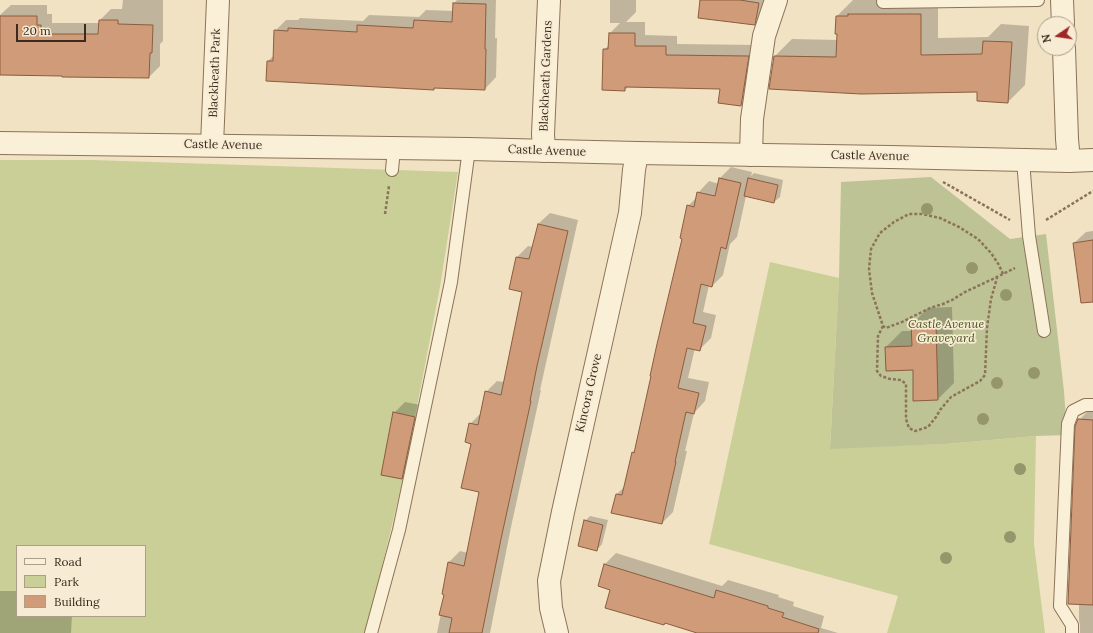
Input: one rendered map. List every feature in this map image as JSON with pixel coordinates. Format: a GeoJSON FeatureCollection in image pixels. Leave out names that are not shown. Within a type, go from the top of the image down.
{"type":"FeatureCollection","features":[{"type":"Feature","properties":{"kind":"street","name":"Blackheath Park"},"geometry":{"type":"LineString","coordinates":[[212,145],[218,0]]}},
{"type":"Feature","properties":{"kind":"street","name":"Blackheath Gardens"},"geometry":{"type":"LineString","coordinates":[[544,151],[543,134],[549,0]]}},
{"type":"Feature","properties":{"kind":"street"},"geometry":{"type":"LineString","coordinates":[[751,155],[752,119],[764,36],[776,0]]}},
{"type":"Feature","properties":{"kind":"street"},"geometry":{"type":"LineString","coordinates":[[1062,0],[1063,16]]}},
{"type":"Feature","properties":{"kind":"street"},"geometry":{"type":"LineString","coordinates":[[1064,56],[1069,161]]}},
{"type":"Feature","properties":{"kind":"street","name":"Castle Avenue"},"geometry":{"type":"LineString","coordinates":[[0,143],[469,149],[1069,161],[1093,160]]}},
{"type":"Feature","properties":{"kind":"street","name":"Kincora Grove"},"geometry":{"type":"LineString","coordinates":[[557,633],[551,608],[549,581],[630,213],[637,153]]}},
{"type":"Feature","properties":{"kind":"lane"},"geometry":{"type":"LineString","coordinates":[[883,2],[1038,0]]}},
{"type":"Feature","properties":{"kind":"lane"},"geometry":{"type":"LineString","coordinates":[[392,170],[394,148]]}},
{"type":"Feature","properties":{"kind":"lane"},"geometry":{"type":"LineString","coordinates":[[371,633],[399,530],[451,282],[469,149]]}},
{"type":"Feature","properties":{"kind":"lane"},"geometry":{"type":"LineString","coordinates":[[1023,160],[1029,236],[1044,331]]}},
{"type":"Feature","properties":{"kind":"lane"},"geometry":{"type":"LineString","coordinates":[[1072,633],[1072,625],[1060,606],[1068,424],[1072,411],[1085,405],[1093,405]]}},
{"type":"Feature","properties":{"kind":"path"},"geometry":{"type":"LineString","coordinates":[[385,214],[392,170]]}},
{"type":"Feature","properties":{"kind":"path"},"geometry":{"type":"LineString","coordinates":[[938,180],[1018,225],[1029,236],[1035,227],[1093,191]]}},
{"type":"Feature","properties":{"kind":"path"},"geometry":{"type":"LineString","coordinates":[[997,277],[991,299],[987,328],[985,375],[980,381],[951,397],[928,427],[915,431],[909,428],[906,419],[906,384],[901,380],[881,376],[877,371],[878,336],[883,326],[872,293],[869,269],[871,249],[880,233],[894,222],[909,214],[922,214],[940,218],[959,227],[978,239],[991,253],[1003,274]]}},
{"type":"Feature","properties":{"kind":"path"},"geometry":{"type":"LineString","coordinates":[[883,326],[886,328],[902,322],[930,308],[952,300],[1016,268],[1034,264]]}},
{"type":"Feature","properties":{"kind":"green space"},"geometry":{"type":"Polygon","coordinates":[[[0,160],[91,160],[458,172],[440,287],[403,479],[366,633],[0,633],[0,160]]]}},
{"type":"Feature","properties":{"kind":"green space","name":"Castle Avenue Graveyard"},"geometry":{"type":"Polygon","coordinates":[[[931,177],[1010,239],[1046,234],[1064,391],[1067,435],[1036,436],[946,444],[830,449],[839,278],[841,182],[931,177]]]}},
{"type":"Feature","properties":{"kind":"green space"},"geometry":{"type":"Polygon","coordinates":[[[770,262],[839,278],[830,448],[946,444],[1036,436],[1034,544],[1045,633],[887,633],[898,596],[709,544],[770,262]]]}},
{"type":"Feature","properties":{"kind":"building"},"geometry":{"type":"Polygon","coordinates":[[[700,0],[740,0],[759,3],[755,25],[698,18],[700,0]]]}},
{"type":"Feature","properties":{"kind":"building"},"geometry":{"type":"Polygon","coordinates":[[[453,3],[486,4],[485,90],[434,88],[434,90],[266,81],[267,61],[273,61],[274,30],[288,31],[288,28],[357,32],[357,25],[413,28],[414,20],[452,22],[453,3]]]}},
{"type":"Feature","properties":{"kind":"building"},"geometry":{"type":"Polygon","coordinates":[[[848,14],[921,14],[921,55],[982,54],[983,41],[1012,42],[1008,103],[977,101],[977,92],[861,94],[769,89],[774,56],[836,57],[836,16],[848,16],[848,14]]]}},
{"type":"Feature","properties":{"kind":"building"},"geometry":{"type":"Polygon","coordinates":[[[0,16],[37,16],[37,25],[41,25],[41,34],[98,34],[99,20],[118,20],[118,24],[153,25],[149,78],[0,75],[0,16]]]}},
{"type":"Feature","properties":{"kind":"building"},"geometry":{"type":"Polygon","coordinates":[[[609,33],[635,33],[635,46],[666,46],[666,55],[749,56],[741,106],[718,103],[720,89],[625,87],[625,91],[602,90],[603,49],[608,49],[609,33]]]}},
{"type":"Feature","properties":{"kind":"building"},"geometry":{"type":"Polygon","coordinates":[[[719,178],[741,183],[726,249],[721,247],[712,287],[701,284],[693,323],[706,326],[700,351],[687,348],[678,388],[699,393],[694,414],[686,412],[662,524],[611,513],[616,494],[622,495],[632,452],[634,453],[657,344],[682,239],[680,238],[687,205],[694,207],[697,192],[715,196],[719,178]]]}},
{"type":"Feature","properties":{"kind":"building"},"geometry":{"type":"Polygon","coordinates":[[[748,178],[778,185],[774,203],[744,196],[748,178]]]}},
{"type":"Feature","properties":{"kind":"building"},"geometry":{"type":"Polygon","coordinates":[[[538,224],[568,231],[537,366],[482,633],[449,633],[452,618],[439,615],[444,595],[442,594],[448,562],[464,566],[479,492],[461,488],[471,444],[465,442],[469,423],[478,425],[485,391],[501,395],[522,292],[509,289],[516,257],[529,259],[538,224]]]}},
{"type":"Feature","properties":{"kind":"building"},"geometry":{"type":"Polygon","coordinates":[[[1093,240],[1093,302],[1081,303],[1073,243],[1093,240]]]}},
{"type":"Feature","properties":{"kind":"building"},"geometry":{"type":"Polygon","coordinates":[[[936,323],[938,400],[913,401],[913,370],[886,371],[885,347],[912,346],[911,324],[936,323]]]}},
{"type":"Feature","properties":{"kind":"building"},"geometry":{"type":"Polygon","coordinates":[[[393,412],[415,417],[402,479],[381,475],[393,412]]]}},
{"type":"Feature","properties":{"kind":"building"},"geometry":{"type":"Polygon","coordinates":[[[1078,419],[1093,420],[1093,605],[1068,604],[1075,426],[1078,419]]]}},
{"type":"Feature","properties":{"kind":"building"},"geometry":{"type":"Polygon","coordinates":[[[584,520],[603,525],[597,551],[578,546],[584,520]]]}},
{"type":"Feature","properties":{"kind":"building"},"geometry":{"type":"Polygon","coordinates":[[[604,564],[714,598],[716,590],[768,606],[768,608],[784,613],[782,617],[819,629],[818,633],[697,633],[665,623],[664,625],[605,608],[610,590],[598,586],[604,564]]]}}]}
